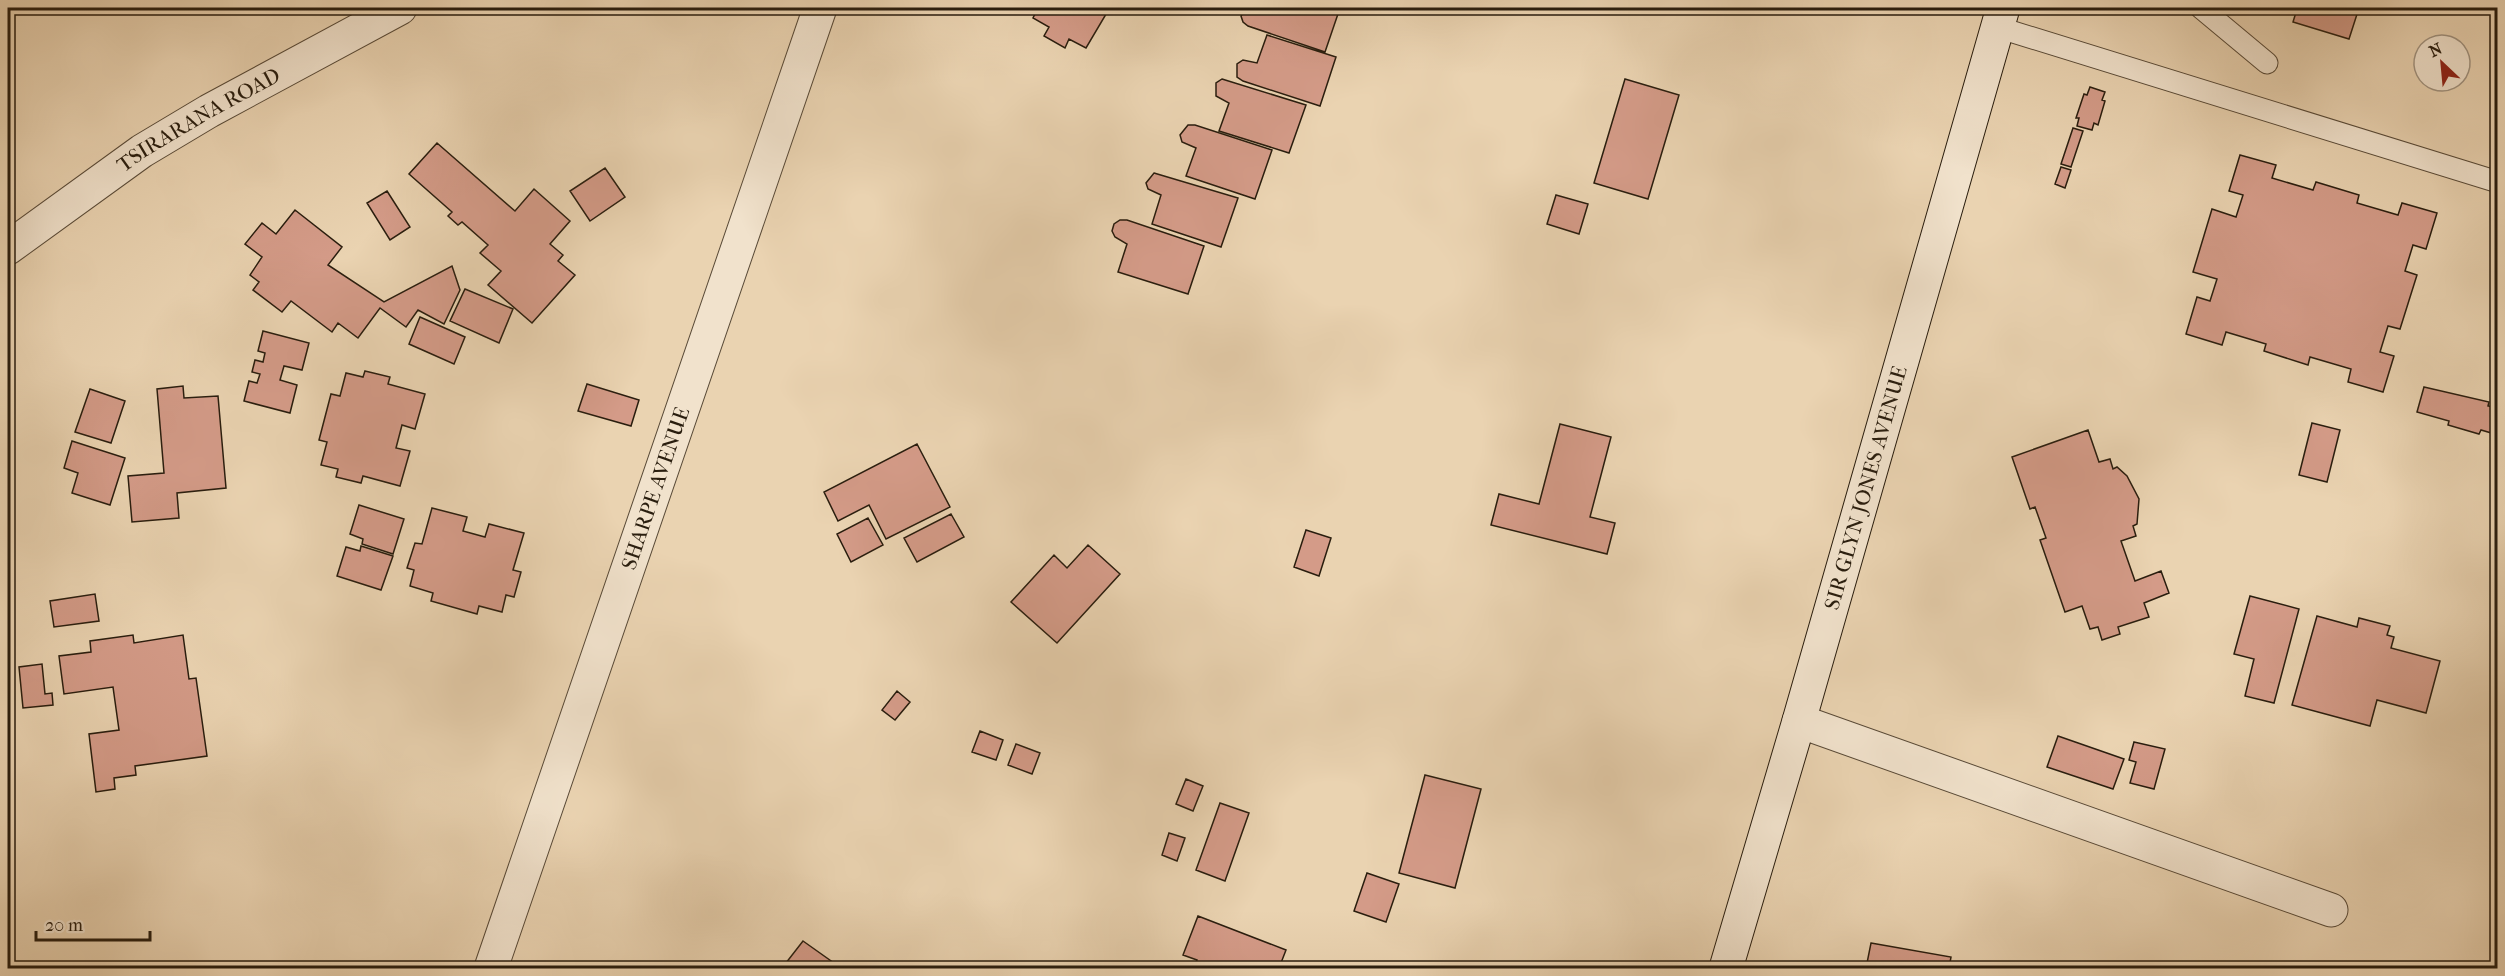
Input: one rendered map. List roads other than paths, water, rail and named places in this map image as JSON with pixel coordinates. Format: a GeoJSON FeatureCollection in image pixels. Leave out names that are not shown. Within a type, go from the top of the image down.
{"type":"FeatureCollection","features":[{"type":"Feature","properties":{"kind":"street","name":"TSIRARANA ROAD"},"geometry":{"type":"LineString","coordinates":[[8,248],[142,152],[209,111],[400,8]]}},
{"type":"Feature","properties":{"kind":"street","name":"SHARPE AVENUE"},"geometry":{"type":"LineString","coordinates":[[491,969],[820,8]]}},
{"type":"Feature","properties":{"kind":"street","name":"SIR GLYN JONES AVENUE"},"geometry":{"type":"LineString","coordinates":[[1726,969],[2000,17]]}},
{"type":"Feature","properties":{"kind":"street"},"geometry":{"type":"LineString","coordinates":[[1799,721],[2331,910]]}},
{"type":"Feature","properties":{"kind":"lane"},"geometry":{"type":"LineString","coordinates":[[2201,8],[2267,63]]}},
{"type":"Feature","properties":{"kind":"lane"},"geometry":{"type":"LineString","coordinates":[[2000,17],[2498,182]]}}]}
